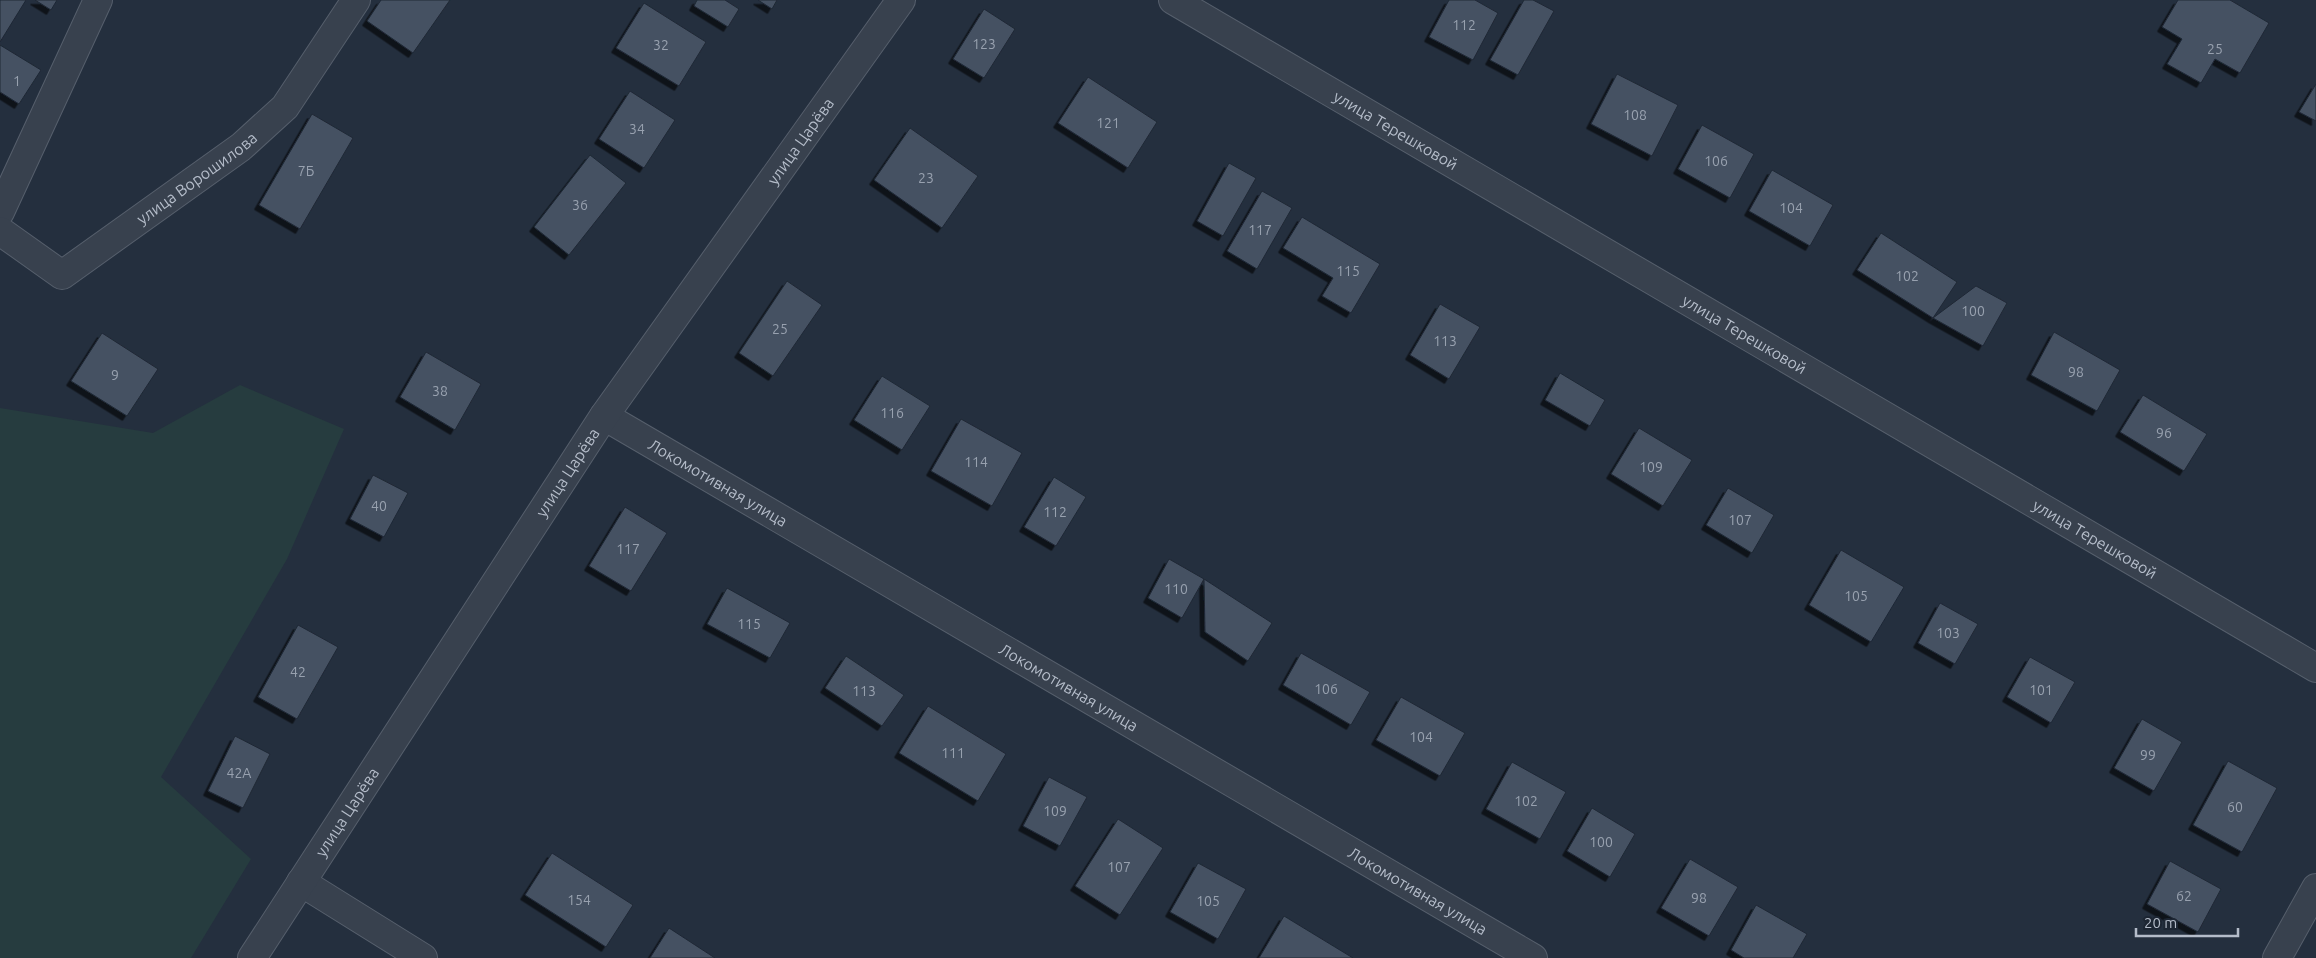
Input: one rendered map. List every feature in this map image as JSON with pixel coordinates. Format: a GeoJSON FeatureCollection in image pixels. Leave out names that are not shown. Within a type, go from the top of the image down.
{"type":"FeatureCollection","features":[{"type":"Feature","properties":{"kind":"street"},"geometry":{"type":"LineString","coordinates":[[0,212],[98,0]]}},
{"type":"Feature","properties":{"kind":"street","name":"улица Ворошилова"},"geometry":{"type":"LineString","coordinates":[[0,231],[62,274],[241,147],[285,108],[356,0]]}},
{"type":"Feature","properties":{"kind":"street","name":"улица Царёва"},"geometry":{"type":"LineString","coordinates":[[252,958],[604,416],[901,0]]}},
{"type":"Feature","properties":{"kind":"street","name":"улица Терешковой"},"geometry":{"type":"LineString","coordinates":[[1173,0],[2316,668]]}},
{"type":"Feature","properties":{"kind":"street","name":"Локомотивная улица"},"geometry":{"type":"LineString","coordinates":[[604,416],[1533,958]]}},
{"type":"Feature","properties":{"kind":"street"},"geometry":{"type":"LineString","coordinates":[[301,882],[423,958]]}},
{"type":"Feature","properties":{"kind":"street"},"geometry":{"type":"LineString","coordinates":[[2277,958],[2316,888]]}},
{"type":"Feature","properties":{"kind":"green space"},"geometry":{"type":"Polygon","coordinates":[[[240,385],[344,429],[287,559],[161,777],[251,859],[191,958],[0,958],[0,408],[153,433],[240,385]]]}},
{"type":"Feature","properties":{"kind":"building"},"geometry":{"type":"Polygon","coordinates":[[[0,0],[26,0],[0,42],[0,0]]]}},
{"type":"Feature","properties":{"kind":"building"},"geometry":{"type":"Polygon","coordinates":[[[35,0],[57,0],[51,10],[35,0]]]}},
{"type":"Feature","properties":{"kind":"building"},"geometry":{"type":"Polygon","coordinates":[[[381,0],[450,0],[413,53],[367,21],[381,0]]]}},
{"type":"Feature","properties":{"kind":"building"},"geometry":{"type":"Polygon","coordinates":[[[697,0],[725,0],[739,9],[728,27],[694,6],[697,0]]]}},
{"type":"Feature","properties":{"kind":"building"},"geometry":{"type":"Polygon","coordinates":[[[758,0],[777,0],[772,9],[758,0]]]}},
{"type":"Feature","properties":{"kind":"building"},"geometry":{"type":"Polygon","coordinates":[[[1449,0],[1475,0],[1498,13],[1473,60],[1429,37],[1449,0]]]}},
{"type":"Feature","properties":{"kind":"building"},"geometry":{"type":"Polygon","coordinates":[[[1524,0],[1533,0],[1554,11],[1518,75],[1490,60],[1524,0]]]}},
{"type":"Feature","properties":{"kind":"building"},"geometry":{"type":"Polygon","coordinates":[[[2178,0],[2230,0],[2269,23],[2240,73],[2215,59],[2201,83],[2167,64],[2182,39],[2162,27],[2178,0]]]}},
{"type":"Feature","properties":{"kind":"building"},"geometry":{"type":"Polygon","coordinates":[[[644,3],[706,42],[679,86],[616,48],[644,3]]]}},
{"type":"Feature","properties":{"kind":"building"},"geometry":{"type":"Polygon","coordinates":[[[984,9],[1015,29],[984,78],[953,59],[984,9]]]}},
{"type":"Feature","properties":{"kind":"building"},"geometry":{"type":"Polygon","coordinates":[[[0,45],[41,70],[19,104],[0,92],[0,45]]]}},
{"type":"Feature","properties":{"kind":"building"},"geometry":{"type":"Polygon","coordinates":[[[1617,74],[1678,105],[1652,156],[1591,124],[1617,74]]]}},
{"type":"Feature","properties":{"kind":"building"},"geometry":{"type":"Polygon","coordinates":[[[1088,77],[1157,122],[1128,168],[1058,123],[1088,77]]]}},
{"type":"Feature","properties":{"kind":"building"},"geometry":{"type":"Polygon","coordinates":[[[2316,84],[2316,121],[2299,112],[2316,84]]]}},
{"type":"Feature","properties":{"kind":"building"},"geometry":{"type":"Polygon","coordinates":[[[630,91],[675,120],[644,168],[599,139],[630,91]]]}},
{"type":"Feature","properties":{"kind":"building"},"geometry":{"type":"Polygon","coordinates":[[[312,114],[353,138],[300,229],[259,205],[312,114]]]}},
{"type":"Feature","properties":{"kind":"building"},"geometry":{"type":"Polygon","coordinates":[[[1702,125],[1754,154],[1730,198],[1678,169],[1702,125]]]}},
{"type":"Feature","properties":{"kind":"building"},"geometry":{"type":"Polygon","coordinates":[[[910,128],[978,176],[942,228],[874,180],[910,128]]]}},
{"type":"Feature","properties":{"kind":"building"},"geometry":{"type":"Polygon","coordinates":[[[590,155],[626,183],[569,255],[534,227],[590,155]]]}},
{"type":"Feature","properties":{"kind":"building"},"geometry":{"type":"Polygon","coordinates":[[[1229,163],[1256,178],[1223,236],[1197,221],[1229,163]]]}},
{"type":"Feature","properties":{"kind":"building"},"geometry":{"type":"Polygon","coordinates":[[[1772,170],[1833,205],[1810,246],[1749,211],[1772,170]]]}},
{"type":"Feature","properties":{"kind":"building"},"geometry":{"type":"Polygon","coordinates":[[[1262,191],[1292,208],[1257,269],[1227,251],[1262,191]]]}},
{"type":"Feature","properties":{"kind":"building"},"geometry":{"type":"Polygon","coordinates":[[[1302,217],[1380,264],[1351,313],[1322,296],[1333,278],[1283,248],[1302,217]]]}},
{"type":"Feature","properties":{"kind":"building"},"geometry":{"type":"Polygon","coordinates":[[[1881,233],[1957,282],[1933,318],[1857,270],[1881,233]]]}},
{"type":"Feature","properties":{"kind":"building"},"geometry":{"type":"Polygon","coordinates":[[[787,281],[822,305],[773,376],[739,353],[787,281]]]}},
{"type":"Feature","properties":{"kind":"building"},"geometry":{"type":"Polygon","coordinates":[[[1976,286],[2007,303],[1983,346],[1933,318],[1976,286]]]}},
{"type":"Feature","properties":{"kind":"building"},"geometry":{"type":"Polygon","coordinates":[[[1440,304],[1480,327],[1449,379],[1410,355],[1440,304]]]}},
{"type":"Feature","properties":{"kind":"building"},"geometry":{"type":"Polygon","coordinates":[[[2054,332],[2120,370],[2097,411],[2031,375],[2054,332]]]}},
{"type":"Feature","properties":{"kind":"building"},"geometry":{"type":"Polygon","coordinates":[[[102,333],[158,369],[127,416],[71,381],[102,333]]]}},
{"type":"Feature","properties":{"kind":"building"},"geometry":{"type":"Polygon","coordinates":[[[426,352],[481,384],[455,430],[400,397],[426,352]]]}},
{"type":"Feature","properties":{"kind":"building"},"geometry":{"type":"Polygon","coordinates":[[[1560,373],[1605,400],[1590,426],[1545,400],[1560,373]]]}},
{"type":"Feature","properties":{"kind":"building"},"geometry":{"type":"Polygon","coordinates":[[[882,376],[930,406],[902,450],[854,420],[882,376]]]}},
{"type":"Feature","properties":{"kind":"building"},"geometry":{"type":"Polygon","coordinates":[[[2143,395],[2207,434],[2184,471],[2120,432],[2143,395]]]}},
{"type":"Feature","properties":{"kind":"building"},"geometry":{"type":"Polygon","coordinates":[[[961,419],[1022,453],[992,506],[931,471],[961,419]]]}},
{"type":"Feature","properties":{"kind":"building"},"geometry":{"type":"Polygon","coordinates":[[[1639,428],[1692,460],[1663,506],[1611,474],[1639,428]]]}},
{"type":"Feature","properties":{"kind":"building"},"geometry":{"type":"Polygon","coordinates":[[[373,475],[408,493],[384,537],[350,519],[373,475]]]}},
{"type":"Feature","properties":{"kind":"building"},"geometry":{"type":"Polygon","coordinates":[[[1054,477],[1086,497],[1056,546],[1024,527],[1054,477]]]}},
{"type":"Feature","properties":{"kind":"building"},"geometry":{"type":"Polygon","coordinates":[[[1728,488],[1774,515],[1752,553],[1706,525],[1728,488]]]}},
{"type":"Feature","properties":{"kind":"building"},"geometry":{"type":"Polygon","coordinates":[[[625,507],[667,533],[631,591],[589,566],[625,507]]]}},
{"type":"Feature","properties":{"kind":"building"},"geometry":{"type":"Polygon","coordinates":[[[1841,550],[1904,587],[1871,642],[1809,605],[1841,550]]]}},
{"type":"Feature","properties":{"kind":"building"},"geometry":{"type":"Polygon","coordinates":[[[1169,559],[1204,579],[1182,618],[1148,598],[1169,559]]]}},
{"type":"Feature","properties":{"kind":"building"},"geometry":{"type":"Polygon","coordinates":[[[1204,579],[1272,623],[1248,661],[1205,632],[1204,579]]]}},
{"type":"Feature","properties":{"kind":"building"},"geometry":{"type":"Polygon","coordinates":[[[727,588],[790,623],[770,658],[707,624],[727,588]]]}},
{"type":"Feature","properties":{"kind":"building"},"geometry":{"type":"Polygon","coordinates":[[[1940,603],[1978,624],[1955,664],[1918,643],[1940,603]]]}},
{"type":"Feature","properties":{"kind":"building"},"geometry":{"type":"Polygon","coordinates":[[[298,625],[338,647],[297,719],[258,697],[298,625]]]}},
{"type":"Feature","properties":{"kind":"building"},"geometry":{"type":"Polygon","coordinates":[[[1301,653],[1370,692],[1351,725],[1283,685],[1301,653]]]}},
{"type":"Feature","properties":{"kind":"building"},"geometry":{"type":"Polygon","coordinates":[[[846,656],[904,695],[882,726],[825,688],[846,656]]]}},
{"type":"Feature","properties":{"kind":"building"},"geometry":{"type":"Polygon","coordinates":[[[2030,657],[2075,682],[2051,723],[2007,697],[2030,657]]]}},
{"type":"Feature","properties":{"kind":"building"},"geometry":{"type":"Polygon","coordinates":[[[1401,697],[1465,733],[1440,776],[1376,740],[1401,697]]]}},
{"type":"Feature","properties":{"kind":"building"},"geometry":{"type":"Polygon","coordinates":[[[928,706],[1006,754],[978,801],[899,753],[928,706]]]}},
{"type":"Feature","properties":{"kind":"building"},"geometry":{"type":"Polygon","coordinates":[[[2142,719],[2182,742],[2154,791],[2114,768],[2142,719]]]}},
{"type":"Feature","properties":{"kind":"building"},"geometry":{"type":"Polygon","coordinates":[[[235,736],[270,754],[243,808],[208,791],[235,736]]]}},
{"type":"Feature","properties":{"kind":"building"},"geometry":{"type":"Polygon","coordinates":[[[2228,761],[2277,788],[2242,852],[2193,825],[2228,761]]]}},
{"type":"Feature","properties":{"kind":"building"},"geometry":{"type":"Polygon","coordinates":[[[1512,762],[1566,792],[1540,839],[1486,809],[1512,762]]]}},
{"type":"Feature","properties":{"kind":"building"},"geometry":{"type":"Polygon","coordinates":[[[1049,777],[1087,797],[1060,846],[1023,826],[1049,777]]]}},
{"type":"Feature","properties":{"kind":"building"},"geometry":{"type":"Polygon","coordinates":[[[1592,808],[1635,834],[1610,877],[1567,851],[1592,808]]]}},
{"type":"Feature","properties":{"kind":"building"},"geometry":{"type":"Polygon","coordinates":[[[1118,819],[1163,848],[1120,915],[1075,886],[1118,819]]]}},
{"type":"Feature","properties":{"kind":"building"},"geometry":{"type":"Polygon","coordinates":[[[552,853],[633,905],[606,947],[525,895],[552,853]]]}},
{"type":"Feature","properties":{"kind":"building"},"geometry":{"type":"Polygon","coordinates":[[[1690,859],[1738,887],[1709,936],[1661,908],[1690,859]]]}},
{"type":"Feature","properties":{"kind":"building"},"geometry":{"type":"Polygon","coordinates":[[[2170,861],[2221,889],[2198,932],[2147,904],[2170,861]]]}},
{"type":"Feature","properties":{"kind":"building"},"geometry":{"type":"Polygon","coordinates":[[[1198,863],[1246,889],[1218,939],[1170,912],[1198,863]]]}},
{"type":"Feature","properties":{"kind":"building"},"geometry":{"type":"Polygon","coordinates":[[[1756,905],[1807,934],[1793,958],[1744,958],[1731,950],[1756,905]]]}},
{"type":"Feature","properties":{"kind":"building"},"geometry":{"type":"Polygon","coordinates":[[[1284,916],[1353,958],[1259,958],[1284,916]]]}},
{"type":"Feature","properties":{"kind":"building"},"geometry":{"type":"Polygon","coordinates":[[[669,928],[715,958],[650,958],[669,928]]]}}]}
